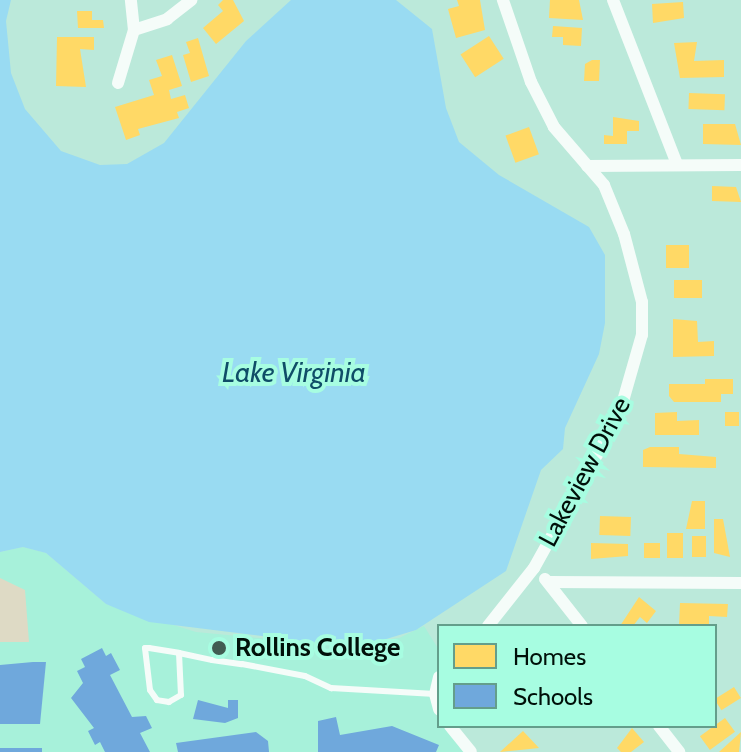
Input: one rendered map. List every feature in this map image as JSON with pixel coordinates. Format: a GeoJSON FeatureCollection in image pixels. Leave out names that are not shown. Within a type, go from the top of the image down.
{"type":"FeatureCollection","features":[{"type":"Feature","properties":{"kind":"street"},"geometry":{"type":"LineString","coordinates":[[118,83],[134,30],[131,0]]}},
{"type":"Feature","properties":{"kind":"street"},"geometry":{"type":"LineString","coordinates":[[134,30],[167,19],[191,0]]}},
{"type":"Feature","properties":{"kind":"street","name":"Lakeview Drive"},"geometry":{"type":"LineString","coordinates":[[490,624],[534,568],[619,415],[642,335],[637,271],[604,185],[554,127],[531,82],[503,0]]}},
{"type":"Feature","properties":{"kind":"street"},"geometry":{"type":"LineString","coordinates":[[613,0],[676,162]]}},
{"type":"Feature","properties":{"kind":"street"},"geometry":{"type":"LineString","coordinates":[[587,166],[676,162],[741,165]]}},
{"type":"Feature","properties":{"kind":"street"},"geometry":{"type":"LineString","coordinates":[[534,568],[580,624]]}},
{"type":"Feature","properties":{"kind":"street"},"geometry":{"type":"LineString","coordinates":[[548,582],[741,583]]}},
{"type":"Feature","properties":{"kind":"street"},"geometry":{"type":"LineString","coordinates":[[437,686],[437,702]]}},
{"type":"Feature","properties":{"kind":"street"},"geometry":{"type":"LineString","coordinates":[[451,728],[467,751]]}},
{"type":"Feature","properties":{"kind":"street"},"geometry":{"type":"LineString","coordinates":[[661,728],[679,752]]}},
{"type":"Feature","properties":{"kind":"lane"},"geometry":{"type":"LineString","coordinates":[[179,653],[181,695],[169,702],[157,700],[150,690],[145,648],[179,653],[305,676],[331,688],[435,694]]}},
{"type":"Feature","properties":{"kind":"shaded area","name":"Rollins College"},"geometry":{"type":"Polygon","coordinates":[[[23,547],[46,553],[106,604],[196,632],[342,646],[399,638],[424,626],[437,647],[437,673],[430,686],[437,728],[449,728],[467,752],[0,752],[0,552],[23,547]]]}},
{"type":"Feature","properties":{"kind":"shaded area"},"geometry":{"type":"Polygon","coordinates":[[[0,578],[25,590],[29,642],[0,642],[0,578]]]}},
{"type":"Feature","properties":{"kind":"water","name":"Lake Virginia"},"geometry":{"type":"Polygon","coordinates":[[[0,0],[11,0],[6,21],[11,73],[25,109],[61,151],[100,165],[127,164],[164,143],[246,41],[291,0],[396,0],[432,29],[446,108],[459,142],[499,175],[589,227],[605,255],[605,323],[599,354],[565,428],[563,449],[541,470],[506,571],[416,630],[363,646],[342,646],[149,622],[106,604],[46,553],[23,547],[0,552],[0,0]]]}},
{"type":"Feature","properties":{"kind":"building: Homes"},"geometry":{"type":"Polygon","coordinates":[[[223,0],[233,0],[244,21],[216,44],[203,28],[223,11],[218,5],[223,0]]]}},
{"type":"Feature","properties":{"kind":"building: Homes"},"geometry":{"type":"Polygon","coordinates":[[[457,0],[480,0],[485,30],[456,38],[448,9],[459,6],[457,0]]]}},
{"type":"Feature","properties":{"kind":"building: Homes"},"geometry":{"type":"Polygon","coordinates":[[[550,0],[579,0],[583,20],[549,18],[550,0]]]}},
{"type":"Feature","properties":{"kind":"building: Homes"},"geometry":{"type":"Polygon","coordinates":[[[683,2],[684,18],[653,23],[652,4],[683,2]]]}},
{"type":"Feature","properties":{"kind":"building: Homes"},"geometry":{"type":"Polygon","coordinates":[[[77,11],[92,11],[92,20],[103,20],[104,28],[78,28],[77,11]]]}},
{"type":"Feature","properties":{"kind":"building: Homes"},"geometry":{"type":"Polygon","coordinates":[[[553,26],[582,28],[581,46],[563,45],[563,37],[552,37],[553,26]]]}},
{"type":"Feature","properties":{"kind":"building: Homes"},"geometry":{"type":"Polygon","coordinates":[[[489,36],[504,59],[475,77],[460,55],[489,36]]]}},
{"type":"Feature","properties":{"kind":"building: Homes"},"geometry":{"type":"Polygon","coordinates":[[[57,37],[94,37],[94,50],[80,49],[86,87],[56,86],[57,37]]]}},
{"type":"Feature","properties":{"kind":"building: Homes"},"geometry":{"type":"Polygon","coordinates":[[[198,38],[209,76],[191,82],[183,55],[190,53],[186,42],[198,38]]]}},
{"type":"Feature","properties":{"kind":"building: Homes"},"geometry":{"type":"Polygon","coordinates":[[[697,42],[694,61],[724,60],[724,77],[680,78],[674,43],[697,42]]]}},
{"type":"Feature","properties":{"kind":"building: Homes"},"geometry":{"type":"Polygon","coordinates":[[[172,55],[182,86],[169,90],[171,99],[185,95],[189,108],[177,112],[179,118],[138,129],[140,135],[126,140],[115,107],[154,95],[149,80],[162,76],[156,60],[172,55]]]}},
{"type":"Feature","properties":{"kind":"building: Homes"},"geometry":{"type":"Polygon","coordinates":[[[600,60],[599,81],[584,81],[585,64],[600,60]]]}},
{"type":"Feature","properties":{"kind":"building: Homes"},"geometry":{"type":"Polygon","coordinates":[[[689,93],[725,94],[724,110],[688,109],[689,93]]]}},
{"type":"Feature","properties":{"kind":"building: Homes"},"geometry":{"type":"Polygon","coordinates":[[[613,117],[639,121],[639,131],[627,131],[627,144],[604,144],[604,135],[613,136],[613,117]]]}},
{"type":"Feature","properties":{"kind":"building: Homes"},"geometry":{"type":"Polygon","coordinates":[[[703,124],[735,124],[741,145],[703,144],[703,124]]]}},
{"type":"Feature","properties":{"kind":"building: Homes"},"geometry":{"type":"Polygon","coordinates":[[[529,127],[539,154],[515,163],[506,136],[529,127]]]}},
{"type":"Feature","properties":{"kind":"building: Homes"},"geometry":{"type":"Polygon","coordinates":[[[712,186],[736,187],[741,202],[712,201],[712,186]]]}},
{"type":"Feature","properties":{"kind":"building: Homes"},"geometry":{"type":"Polygon","coordinates":[[[666,245],[689,245],[689,268],[666,268],[666,245]]]}},
{"type":"Feature","properties":{"kind":"building: Homes"},"geometry":{"type":"Polygon","coordinates":[[[674,280],[702,280],[702,298],[674,298],[674,280]]]}},
{"type":"Feature","properties":{"kind":"building: Homes"},"geometry":{"type":"Polygon","coordinates":[[[673,319],[697,321],[698,342],[714,341],[714,356],[673,357],[673,319]]]}},
{"type":"Feature","properties":{"kind":"building: Homes"},"geometry":{"type":"Polygon","coordinates":[[[705,379],[733,379],[733,394],[721,394],[721,402],[674,402],[669,396],[669,384],[705,384],[705,379]]]}},
{"type":"Feature","properties":{"kind":"building: Homes"},"geometry":{"type":"Polygon","coordinates":[[[677,412],[677,421],[699,420],[699,435],[655,435],[655,413],[677,412]]]}},
{"type":"Feature","properties":{"kind":"building: Homes"},"geometry":{"type":"Polygon","coordinates":[[[725,412],[739,412],[739,426],[725,426],[725,412]]]}},
{"type":"Feature","properties":{"kind":"building: Homes"},"geometry":{"type":"Polygon","coordinates":[[[650,447],[679,447],[679,454],[716,457],[716,468],[643,467],[643,450],[650,447]]]}},
{"type":"Feature","properties":{"kind":"building: Homes"},"geometry":{"type":"Polygon","coordinates":[[[692,501],[705,501],[705,529],[686,529],[692,501]]]}},
{"type":"Feature","properties":{"kind":"building: Homes"},"geometry":{"type":"Polygon","coordinates":[[[600,516],[631,517],[630,536],[599,535],[600,516]]]}},
{"type":"Feature","properties":{"kind":"building: Homes"},"geometry":{"type":"Polygon","coordinates":[[[714,519],[723,519],[730,557],[714,553],[714,519]]]}},
{"type":"Feature","properties":{"kind":"building: Homes"},"geometry":{"type":"Polygon","coordinates":[[[667,533],[683,533],[683,558],[667,558],[667,533]]]}},
{"type":"Feature","properties":{"kind":"building: Homes"},"geometry":{"type":"Polygon","coordinates":[[[692,536],[706,536],[706,557],[692,557],[692,536]]]}},
{"type":"Feature","properties":{"kind":"building: Homes"},"geometry":{"type":"Polygon","coordinates":[[[591,543],[628,544],[628,556],[591,559],[591,543]]]}},
{"type":"Feature","properties":{"kind":"building: Homes"},"geometry":{"type":"Polygon","coordinates":[[[644,543],[660,543],[660,558],[644,558],[644,543]]]}},
{"type":"Feature","properties":{"kind":"building: Homes"},"geometry":{"type":"Polygon","coordinates":[[[639,597],[656,611],[647,623],[640,617],[635,624],[621,624],[639,597]]]}},
{"type":"Feature","properties":{"kind":"building: Homes"},"geometry":{"type":"Polygon","coordinates":[[[680,603],[728,604],[727,617],[709,616],[709,624],[679,624],[680,603]]]}},
{"type":"Feature","properties":{"kind":"building: Homes"},"geometry":{"type":"Polygon","coordinates":[[[734,687],[741,698],[721,710],[717,703],[717,698],[734,687]]]}},
{"type":"Feature","properties":{"kind":"building: Homes"},"geometry":{"type":"Polygon","coordinates":[[[725,718],[735,732],[710,750],[700,736],[711,728],[717,728],[717,724],[725,718]]]}},
{"type":"Feature","properties":{"kind":"building: Homes"},"geometry":{"type":"Polygon","coordinates":[[[632,728],[644,742],[631,752],[621,752],[617,748],[632,728]]]}},
{"type":"Feature","properties":{"kind":"building: Homes"},"geometry":{"type":"Polygon","coordinates":[[[523,731],[539,748],[500,752],[523,731]]]}},
{"type":"Feature","properties":{"kind":"building: Homes"},"geometry":{"type":"Polygon","coordinates":[[[741,732],[739,752],[719,752],[741,732]]]}},
{"type":"Feature","properties":{"kind":"building: Schools"},"geometry":{"type":"Polygon","coordinates":[[[102,648],[106,656],[111,653],[120,670],[110,675],[132,717],[146,716],[152,728],[140,733],[150,752],[105,752],[100,742],[95,745],[88,731],[94,728],[71,698],[83,683],[77,671],[85,667],[81,659],[102,648]]]}},
{"type":"Feature","properties":{"kind":"building: Schools"},"geometry":{"type":"Polygon","coordinates":[[[46,662],[40,724],[0,724],[0,665],[46,662]]]}},
{"type":"Feature","properties":{"kind":"building: Schools"},"geometry":{"type":"Polygon","coordinates":[[[198,700],[228,708],[228,700],[238,700],[238,718],[225,723],[193,719],[198,700]]]}},
{"type":"Feature","properties":{"kind":"building: Schools"},"geometry":{"type":"Polygon","coordinates":[[[336,717],[340,735],[392,726],[439,745],[436,752],[318,752],[318,721],[336,717]]]}},
{"type":"Feature","properties":{"kind":"building: Schools"},"geometry":{"type":"Polygon","coordinates":[[[256,732],[268,741],[269,752],[178,752],[176,743],[256,732]]]}},
{"type":"Feature","properties":{"kind":"building: Schools"},"geometry":{"type":"Polygon","coordinates":[[[0,748],[42,748],[42,752],[0,752],[0,748]]]}},
{"type":"Feature","properties":{"kind":"place","name":"Rollins College"},"geometry":{"type":"Point","coordinates":[219,648]}}]}
